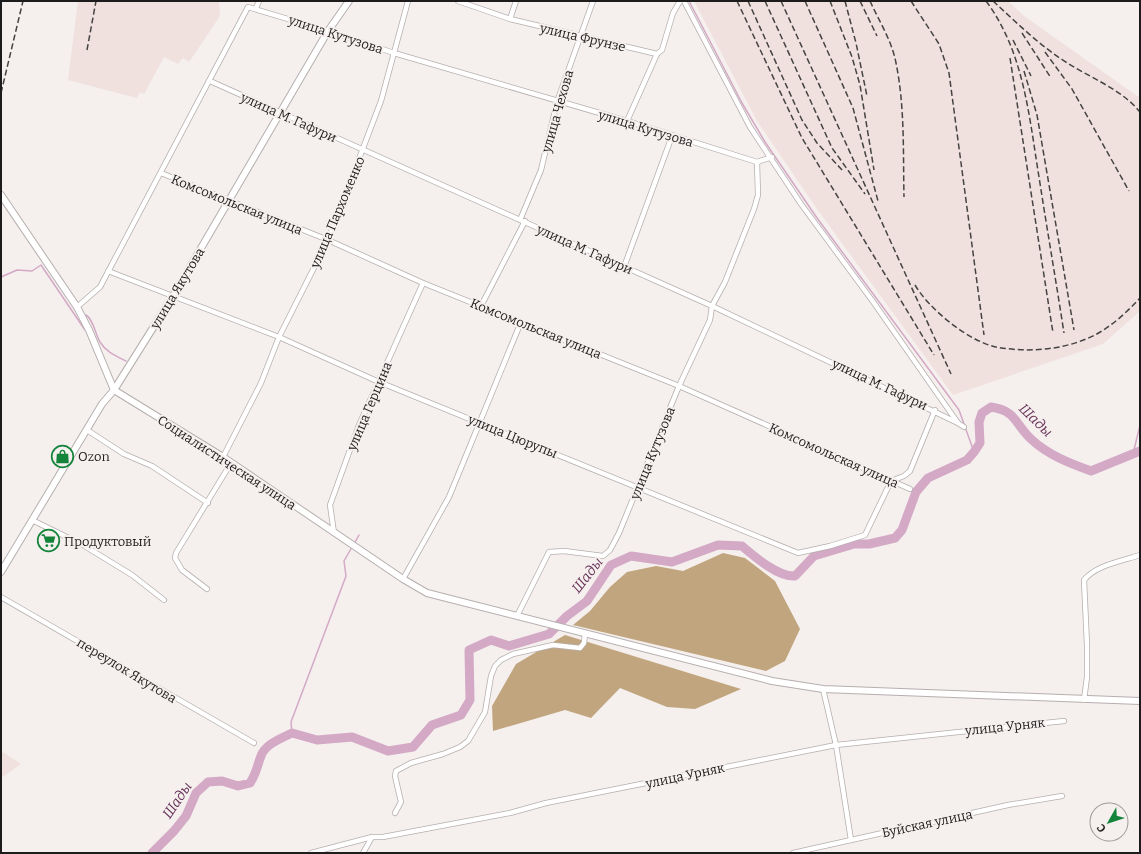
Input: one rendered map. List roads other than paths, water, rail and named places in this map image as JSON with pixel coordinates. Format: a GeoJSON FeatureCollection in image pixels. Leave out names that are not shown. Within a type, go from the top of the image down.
{"type":"FeatureCollection","features":[{"type":"Feature","properties":{"kind":"street"},"geometry":{"type":"LineString","coordinates":[[77,307],[100,287],[248,7],[256,8],[259,1]]}},
{"type":"Feature","properties":{"kind":"street","name":"улица Якутова"},"geometry":{"type":"LineString","coordinates":[[1,572],[102,404],[114,390],[173,296],[281,114],[328,31],[349,1]]}},
{"type":"Feature","properties":{"kind":"street","name":"улица Пархоменко"},"geometry":{"type":"LineString","coordinates":[[223,457],[261,383],[279,337],[328,240],[381,101],[408,1]]}},
{"type":"Feature","properties":{"kind":"street","name":"улица Фрунзе"},"geometry":{"type":"LineString","coordinates":[[458,1],[510,19],[657,54]]}},
{"type":"Feature","properties":{"kind":"street"},"geometry":{"type":"LineString","coordinates":[[510,19],[516,1]]}},
{"type":"Feature","properties":{"kind":"street","name":"улица Чехова"},"geometry":{"type":"LineString","coordinates":[[481,306],[522,220],[541,170],[557,102],[593,1]]}},
{"type":"Feature","properties":{"kind":"street"},"geometry":{"type":"LineString","coordinates":[[627,121],[657,54],[662,50],[673,13],[680,1]]}},
{"type":"Feature","properties":{"kind":"street"},"geometry":{"type":"LineString","coordinates":[[684,1],[739,109],[772,157],[801,204],[958,423]]}},
{"type":"Feature","properties":{"kind":"street","name":"улица Кутузова"},"geometry":{"type":"LineString","coordinates":[[256,8],[394,53],[557,102],[627,121],[757,162],[758,195],[754,210],[725,282],[712,306],[710,320],[679,386],[638,488],[610,550],[603,556],[564,551],[550,552],[517,616]]}},
{"type":"Feature","properties":{"kind":"street","name":"улица М. Гафури"},"geometry":{"type":"LineString","coordinates":[[210,81],[712,306],[935,410],[964,427]]}},
{"type":"Feature","properties":{"kind":"street"},"geometry":{"type":"LineString","coordinates":[[624,267],[672,136]]}},
{"type":"Feature","properties":{"kind":"street"},"geometry":{"type":"LineString","coordinates":[[757,162],[772,157]]}},
{"type":"Feature","properties":{"kind":"street","name":"Комсомольская улица"},"geometry":{"type":"LineString","coordinates":[[161,173],[328,240],[423,283],[679,386],[910,489]]}},
{"type":"Feature","properties":{"kind":"street"},"geometry":{"type":"LineString","coordinates":[[1,195],[77,307],[89,330],[114,390]]}},
{"type":"Feature","properties":{"kind":"street","name":"улица Цюрупы"},"geometry":{"type":"LineString","coordinates":[[108,271],[279,337],[379,382],[798,553],[830,546],[865,535],[891,481]]}},
{"type":"Feature","properties":{"kind":"street","name":"улица Герцина"},"geometry":{"type":"LineString","coordinates":[[334,533],[330,505],[359,425],[423,283]]}},
{"type":"Feature","properties":{"kind":"street"},"geometry":{"type":"LineString","coordinates":[[403,578],[449,497],[521,322]]}},
{"type":"Feature","properties":{"kind":"street","name":"Социалистическая улица"},"geometry":{"type":"LineString","coordinates":[[114,390],[223,457],[350,544],[427,593],[772,681],[823,689],[1140,701]]}},
{"type":"Feature","properties":{"kind":"street"},"geometry":{"type":"LineString","coordinates":[[891,481],[904,476],[910,471],[935,410]]}},
{"type":"Feature","properties":{"kind":"street"},"geometry":{"type":"LineString","coordinates":[[87,430],[124,454],[152,466],[208,503]]}},
{"type":"Feature","properties":{"kind":"street"},"geometry":{"type":"LineString","coordinates":[[207,588],[182,570],[175,558],[176,553],[208,503],[231,463]]}},
{"type":"Feature","properties":{"kind":"street"},"geometry":{"type":"LineString","coordinates":[[32,520],[83,545],[132,576],[164,600]]}},
{"type":"Feature","properties":{"kind":"street"},"geometry":{"type":"LineString","coordinates":[[1084,700],[1087,677],[1084,580],[1099,568],[1140,555]]}},
{"type":"Feature","properties":{"kind":"street","name":"переулок Якутова"},"geometry":{"type":"LineString","coordinates":[[1,597],[254,743]]}},
{"type":"Feature","properties":{"kind":"street"},"geometry":{"type":"LineString","coordinates":[[395,813],[401,802],[395,776],[396,771],[411,763],[443,754],[460,747],[468,741],[485,712],[491,676],[495,666],[501,660],[513,654],[553,645],[580,648],[584,643],[585,634]]}},
{"type":"Feature","properties":{"kind":"street"},"geometry":{"type":"LineString","coordinates":[[823,689],[836,745],[851,840]]}},
{"type":"Feature","properties":{"kind":"street","name":"улица Урняк"},"geometry":{"type":"LineString","coordinates":[[311,853],[372,837],[383,837],[510,813],[546,803],[836,745],[1064,721]]}},
{"type":"Feature","properties":{"kind":"street","name":"Буйская улица"},"geometry":{"type":"LineString","coordinates":[[793,853],[1062,796]]}},
{"type":"Feature","properties":{"kind":"street"},"geometry":{"type":"LineString","coordinates":[[363,853],[372,837]]}},
{"type":"Feature","properties":{"kind":"waterway"},"geometry":{"type":"LineString","coordinates":[[689,1],[742,103],[765,142],[817,218],[959,410],[974,452]]}},
{"type":"Feature","properties":{"kind":"waterway"},"geometry":{"type":"LineString","coordinates":[[1,277],[17,270],[32,271],[41,265],[85,330]]}},
{"type":"Feature","properties":{"kind":"waterway"},"geometry":{"type":"LineString","coordinates":[[86,315],[91,320],[98,339],[102,345],[126,361]]}},
{"type":"Feature","properties":{"kind":"waterway","name":"Шады"},"geometry":{"type":"LineString","coordinates":[[152,853],[174,831],[186,816],[196,793],[208,782],[222,781],[238,786],[250,783],[256,772],[261,756],[266,748],[292,733],[317,740],[352,737],[388,751],[413,747],[432,725],[461,715],[470,700],[469,650],[491,640],[509,646],[549,634],[567,616],[587,601],[611,565],[631,556],[672,562],[718,545],[742,546],[774,570],[795,576],[814,556],[854,544],[869,544],[895,538],[902,530],[916,492],[928,478],[967,460],[974,452],[980,443],[979,422],[982,413],[991,407],[1006,411],[1011,415],[1025,433],[1044,450],[1067,462],[1091,471],[1140,451]]}},
{"type":"Feature","properties":{"kind":"waterway"},"geometry":{"type":"LineString","coordinates":[[1133,454],[1140,425]]}},
{"type":"Feature","properties":{"kind":"waterway"},"geometry":{"type":"LineString","coordinates":[[354,544],[359,535]]}},
{"type":"Feature","properties":{"kind":"waterway"},"geometry":{"type":"LineString","coordinates":[[292,733],[291,722],[346,576],[344,561],[352,547]]}},
{"type":"Feature","properties":{"kind":"railway"},"geometry":{"type":"LineString","coordinates":[[1,93],[23,1]]}},
{"type":"Feature","properties":{"kind":"railway"},"geometry":{"type":"LineString","coordinates":[[87,50],[96,1]]}},
{"type":"Feature","properties":{"kind":"railway"},"geometry":{"type":"LineString","coordinates":[[737,1],[802,138],[934,355]]}},
{"type":"Feature","properties":{"kind":"railway"},"geometry":{"type":"LineString","coordinates":[[748,1],[802,120],[817,143],[843,171]]}},
{"type":"Feature","properties":{"kind":"railway"},"geometry":{"type":"LineString","coordinates":[[765,1],[832,148],[865,194]]}},
{"type":"Feature","properties":{"kind":"railway"},"geometry":{"type":"LineString","coordinates":[[781,1],[951,374]]}},
{"type":"Feature","properties":{"kind":"railway"},"geometry":{"type":"LineString","coordinates":[[805,1],[853,108],[878,201]]}},
{"type":"Feature","properties":{"kind":"railway"},"geometry":{"type":"LineString","coordinates":[[830,1],[852,57],[860,85],[874,170]]}},
{"type":"Feature","properties":{"kind":"railway"},"geometry":{"type":"LineString","coordinates":[[845,1],[856,43],[867,96]]}},
{"type":"Feature","properties":{"kind":"railway"},"geometry":{"type":"LineString","coordinates":[[860,1],[877,36]]}},
{"type":"Feature","properties":{"kind":"railway"},"geometry":{"type":"LineString","coordinates":[[870,1],[892,47],[899,80],[903,130],[904,197]]}},
{"type":"Feature","properties":{"kind":"railway"},"geometry":{"type":"LineString","coordinates":[[911,1],[939,44],[949,73],[984,335]]}},
{"type":"Feature","properties":{"kind":"railway"},"geometry":{"type":"LineString","coordinates":[[986,1],[999,21],[1009,41],[1023,85],[1032,131],[1064,333]]}},
{"type":"Feature","properties":{"kind":"railway"},"geometry":{"type":"LineString","coordinates":[[993,1],[1049,50],[1069,64],[1107,85],[1125,97],[1140,112]]}},
{"type":"Feature","properties":{"kind":"railway"},"geometry":{"type":"LineString","coordinates":[[1022,33],[1051,78]]}},
{"type":"Feature","properties":{"kind":"railway"},"geometry":{"type":"LineString","coordinates":[[1013,40],[1031,76]]}},
{"type":"Feature","properties":{"kind":"railway"},"geometry":{"type":"LineString","coordinates":[[1045,52],[1072,89],[1129,191]]}},
{"type":"Feature","properties":{"kind":"railway"},"geometry":{"type":"LineString","coordinates":[[1010,58],[1053,333]]}},
{"type":"Feature","properties":{"kind":"railway"},"geometry":{"type":"LineString","coordinates":[[1024,71],[1037,115],[1074,330]]}},
{"type":"Feature","properties":{"kind":"railway"},"geometry":{"type":"LineString","coordinates":[[915,285],[939,314],[962,331],[985,344],[1021,350],[1059,347],[1072,344],[1095,335],[1113,323],[1140,298]]}},
{"type":"Feature","properties":{"kind":"place","name":"Ozon"},"geometry":{"type":"Point","coordinates":[62,456]}},
{"type":"Feature","properties":{"kind":"place","name":"Продуктовый"},"geometry":{"type":"Point","coordinates":[48,541]}}]}
